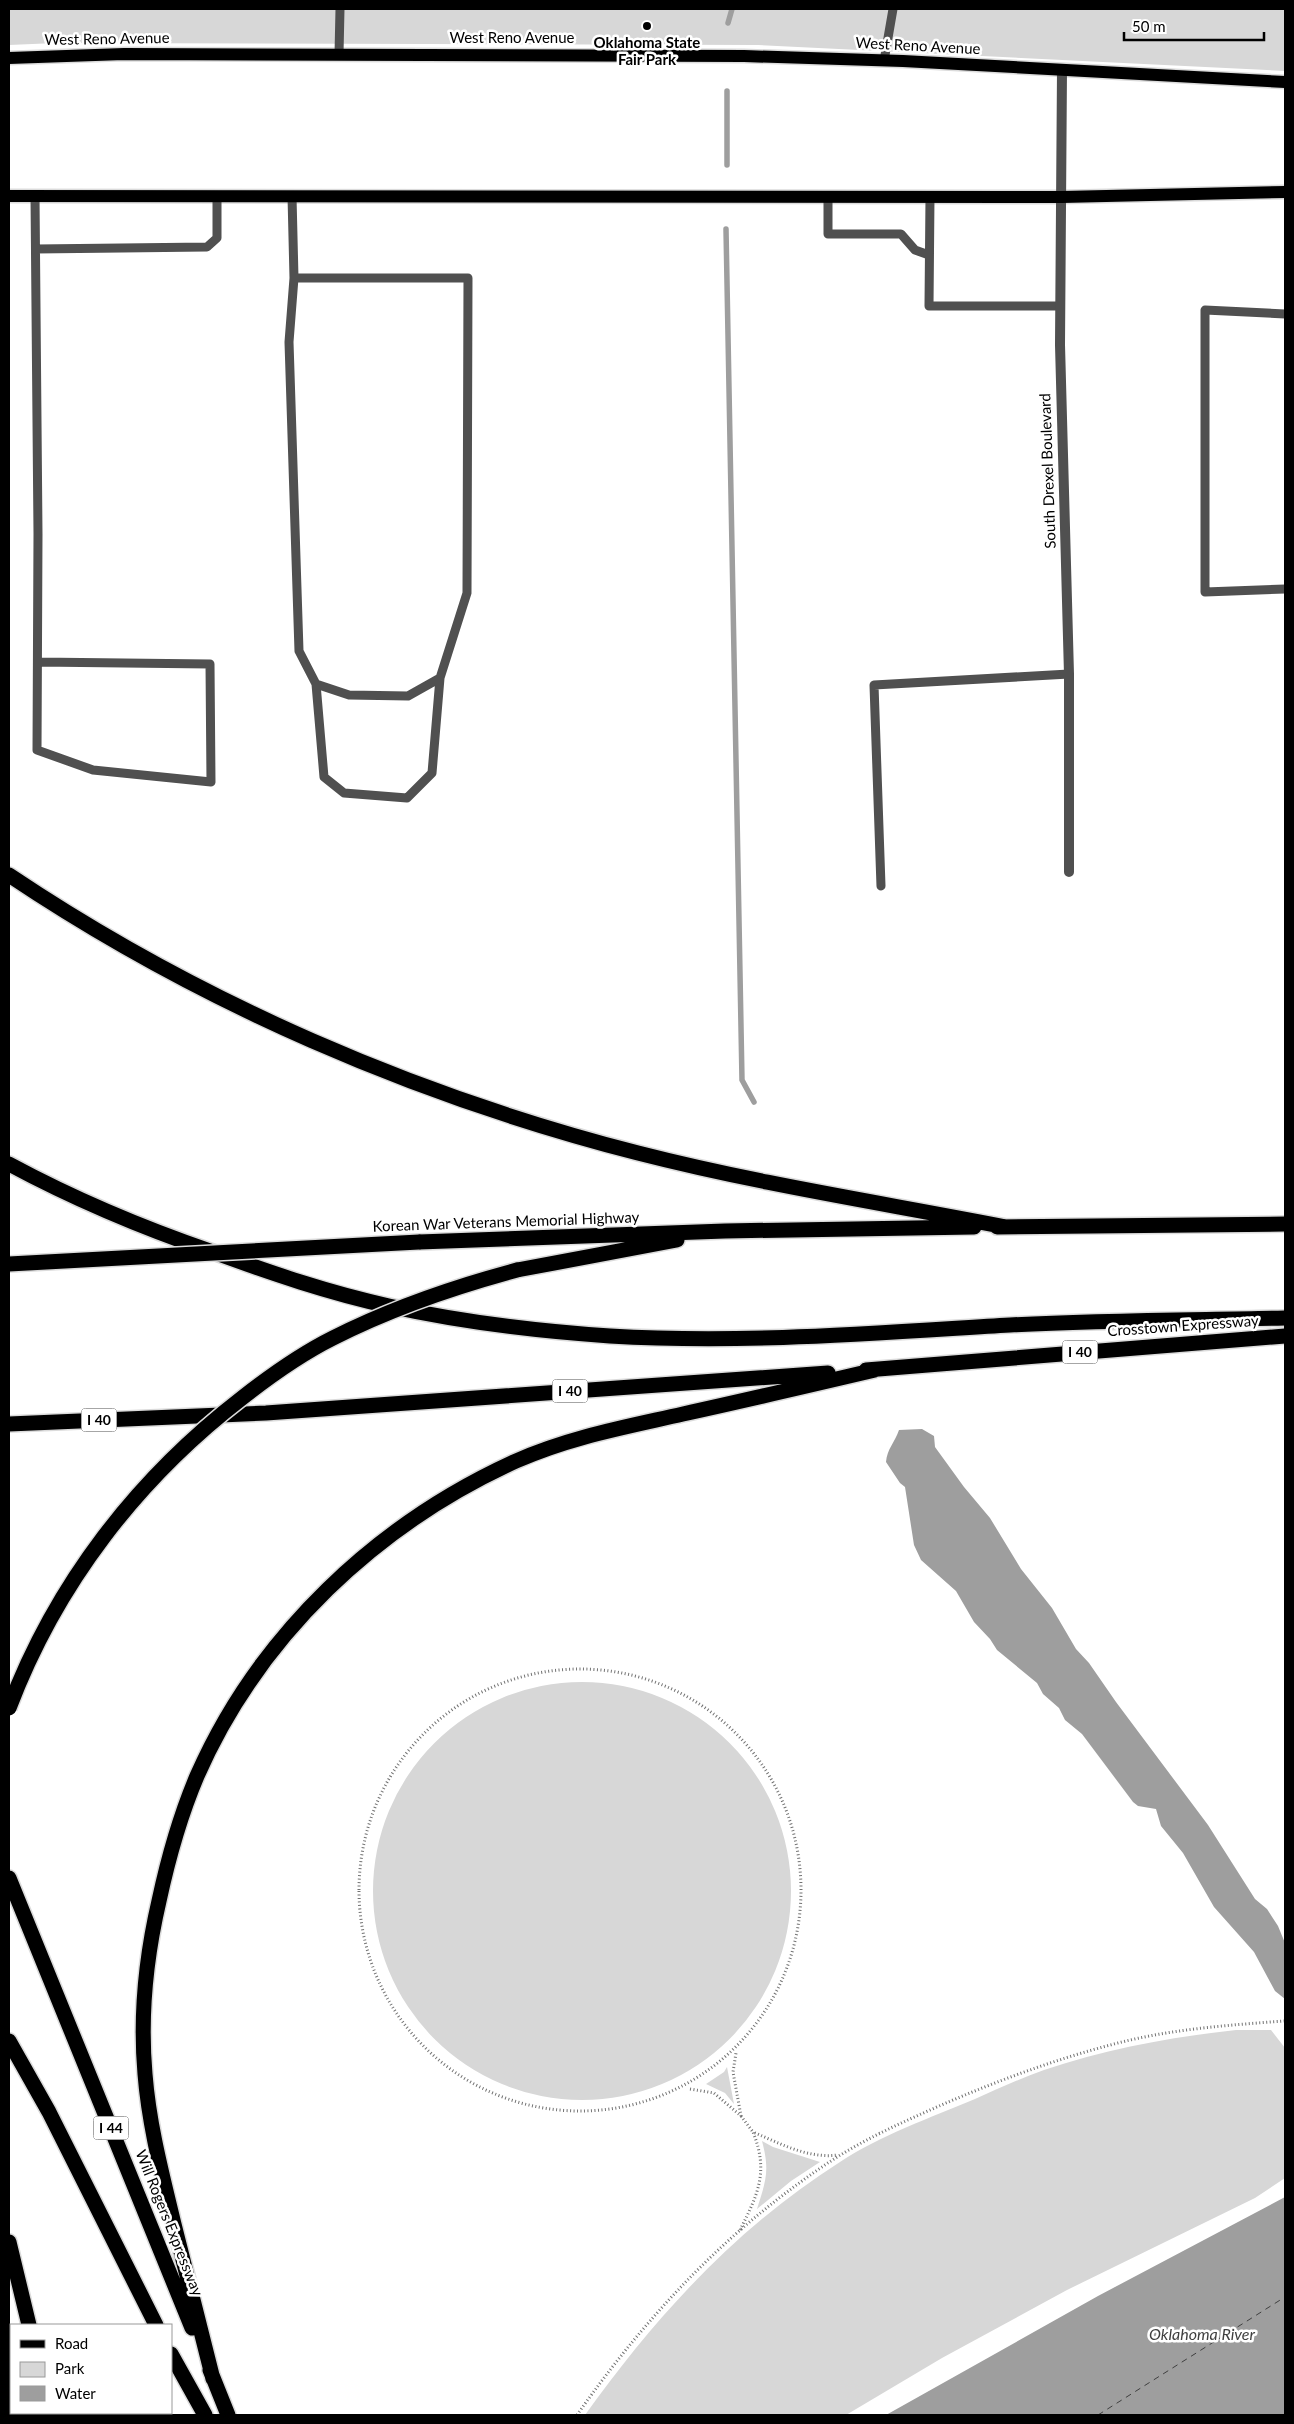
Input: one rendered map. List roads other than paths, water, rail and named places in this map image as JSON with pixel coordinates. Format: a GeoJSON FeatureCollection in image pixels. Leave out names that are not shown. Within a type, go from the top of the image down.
{"type":"FeatureCollection","features":[{"type":"Feature","properties":{"kind":"highway"},"geometry":{"type":"LineString","coordinates":[[9,875],[100,932],[207,991],[329,1048],[456,1098],[548,1128],[658,1158],[756,1179],[1006,1226],[1285,1224]]}},
{"type":"Feature","properties":{"kind":"highway"},"geometry":{"type":"LineString","coordinates":[[9,1164],[163,1235],[252,1266],[385,1305],[516,1326],[608,1336],[711,1339],[876,1333],[1014,1325],[1285,1318]]}},
{"type":"Feature","properties":{"kind":"highway","name":"Korean War Veterans Memorial Highway"},"geometry":{"type":"LineString","coordinates":[[9,1264],[419,1242],[725,1230],[1006,1226]]}},
{"type":"Feature","properties":{"kind":"highway"},"geometry":{"type":"LineString","coordinates":[[9,1708],[21,1675],[54,1610],[124,1509],[208,1424],[261,1383],[332,1338],[432,1296],[517,1270],[725,1230]]}},
{"type":"Feature","properties":{"kind":"highway","name":"Crosstown Expressway"},"geometry":{"type":"LineString","coordinates":[[874,1370],[1285,1336]]}},
{"type":"Feature","properties":{"kind":"highway"},"geometry":{"type":"LineString","coordinates":[[213,2379],[154,2140],[145,2072],[144,2021],[147,1971],[154,1920],[179,1824],[197,1776],[221,1729],[247,1685],[276,1645],[310,1606],[346,1571],[386,1538],[427,1509],[471,1483],[517,1461],[579,1437],[874,1370]]}},
{"type":"Feature","properties":{"kind":"highway","name":"I 40"},"geometry":{"type":"LineString","coordinates":[[9,1424],[276,1412],[874,1370]]}},
{"type":"Feature","properties":{"kind":"highway","name":"Will Rogers Expressway"},"geometry":{"type":"LineString","coordinates":[[9,1878],[228,2415]]}},
{"type":"Feature","properties":{"kind":"highway"},"geometry":{"type":"LineString","coordinates":[[9,2041],[49,2112],[155,2324]]}},
{"type":"Feature","properties":{"kind":"highway"},"geometry":{"type":"LineString","coordinates":[[9,2242],[28,2324]]}},
{"type":"Feature","properties":{"kind":"highway"},"geometry":{"type":"LineString","coordinates":[[9,2287],[28,2324]]}},
{"type":"Feature","properties":{"kind":"highway"},"geometry":{"type":"LineString","coordinates":[[172,2356],[204,2415]]}},
{"type":"Feature","properties":{"kind":"main road","name":"West Reno Avenue"},"geometry":{"type":"LineString","coordinates":[[9,58],[124,54],[734,56],[884,61],[1285,82]]}},
{"type":"Feature","properties":{"kind":"main road"},"geometry":{"type":"LineString","coordinates":[[9,196],[1062,196],[1285,192]]}},
{"type":"Feature","properties":{"kind":"street","name":"South Drexel Boulevard"},"geometry":{"type":"LineString","coordinates":[[1062,70],[1060,306],[1069,674],[1069,872]]}},
{"type":"Feature","properties":{"kind":"lane"},"geometry":{"type":"LineString","coordinates":[[339,54],[340,9]]}},
{"type":"Feature","properties":{"kind":"lane"},"geometry":{"type":"LineString","coordinates":[[884,61],[893,9]]}},
{"type":"Feature","properties":{"kind":"lane"},"geometry":{"type":"LineString","coordinates":[[35,196],[37,750],[93,770],[211,782],[210,664],[38,662]]}},
{"type":"Feature","properties":{"kind":"lane"},"geometry":{"type":"LineString","coordinates":[[36,249],[207,247],[217,238],[217,196]]}},
{"type":"Feature","properties":{"kind":"lane"},"geometry":{"type":"LineString","coordinates":[[292,196],[294,278],[289,342],[299,651],[316,684],[324,777],[344,792],[407,798],[432,773],[440,678],[467,593],[468,278],[294,278]]}},
{"type":"Feature","properties":{"kind":"lane"},"geometry":{"type":"LineString","coordinates":[[828,196],[828,234],[900,234],[914,250],[929,255]]}},
{"type":"Feature","properties":{"kind":"lane"},"geometry":{"type":"LineString","coordinates":[[930,196],[929,306],[1060,306]]}},
{"type":"Feature","properties":{"kind":"lane"},"geometry":{"type":"LineString","coordinates":[[1285,314],[1205,310],[1205,592],[1285,589]]}},
{"type":"Feature","properties":{"kind":"lane"},"geometry":{"type":"LineString","coordinates":[[881,886],[874,685],[1069,674]]}},
{"type":"Feature","properties":{"kind":"lane"},"geometry":{"type":"LineString","coordinates":[[316,684],[349,696],[408,696],[440,678]]}},
{"type":"Feature","properties":{"kind":"water"},"geometry":{"type":"Polygon","coordinates":[[[922,1429],[934,1436],[935,1447],[964,1487],[990,1518],[1021,1569],[1052,1608],[1076,1649],[1089,1663],[1208,1825],[1255,1899],[1267,1909],[1278,1926],[1285,1943],[1285,1999],[1275,1991],[1254,1952],[1214,1907],[1183,1853],[1161,1826],[1156,1809],[1138,1806],[1133,1802],[1082,1734],[1065,1720],[1059,1708],[1043,1694],[1037,1683],[997,1650],[990,1639],[974,1622],[956,1591],[921,1560],[914,1545],[905,1487],[900,1483],[886,1462],[888,1453],[899,1430],[922,1429]]]}},
{"type":"Feature","properties":{"kind":"water","name":"Oklahoma River"},"geometry":{"type":"Polygon","coordinates":[[[1285,2197],[1285,2415],[886,2415],[1098,2296],[1285,2197]]]}},
{"type":"Feature","properties":{"kind":"waterway"},"geometry":{"type":"LineString","coordinates":[[728,23],[732,9]]}},
{"type":"Feature","properties":{"kind":"waterway"},"geometry":{"type":"LineString","coordinates":[[727,91],[727,165]]}},
{"type":"Feature","properties":{"kind":"waterway"},"geometry":{"type":"LineString","coordinates":[[726,229],[742,1080],[754,1102]]}},
{"type":"Feature","properties":{"kind":"place","name":"Oklahoma State Fair Park"},"geometry":{"type":"Point","coordinates":[647,26]}}]}
